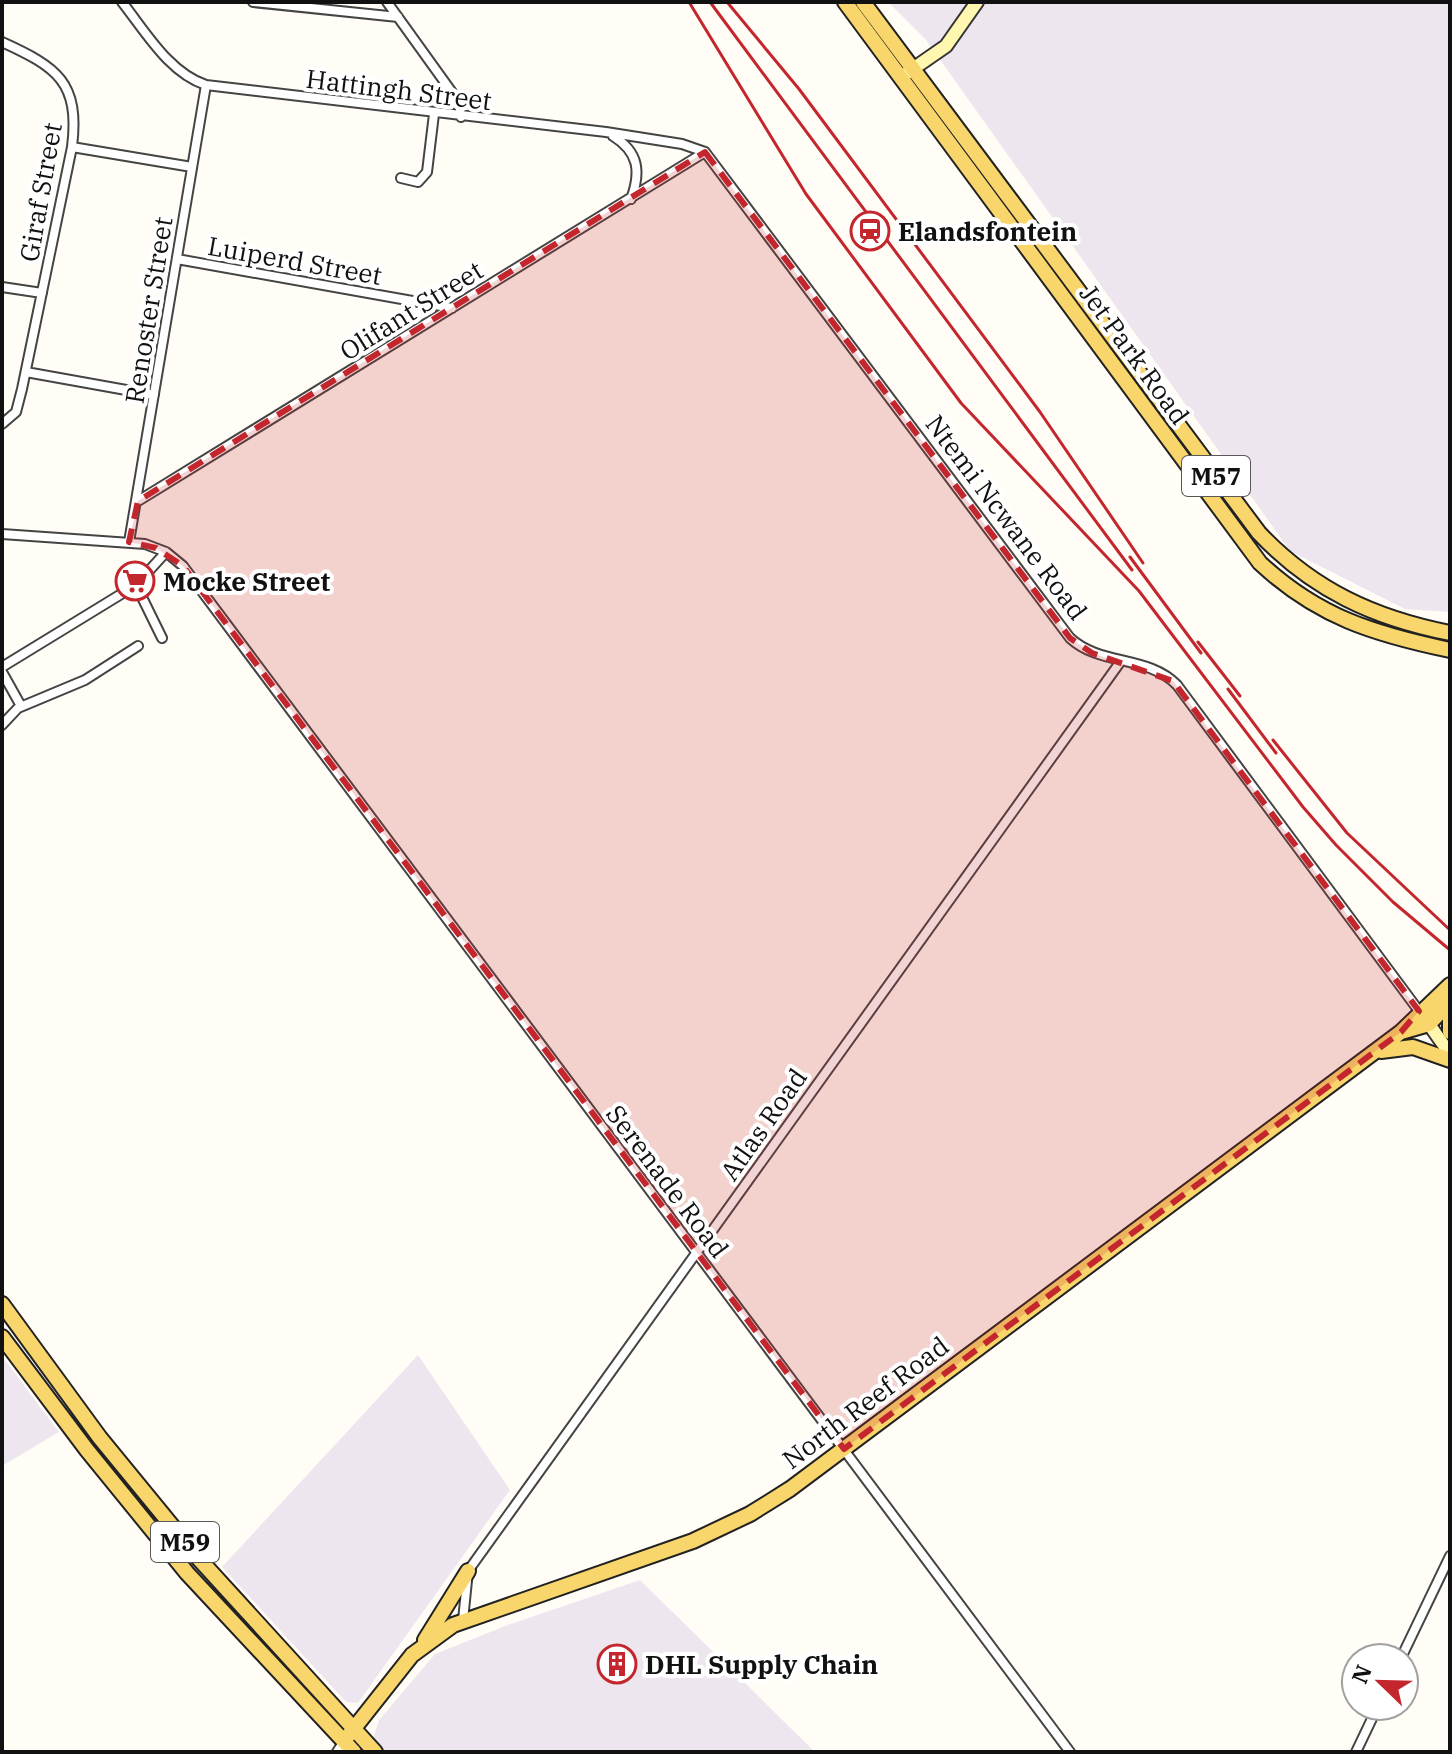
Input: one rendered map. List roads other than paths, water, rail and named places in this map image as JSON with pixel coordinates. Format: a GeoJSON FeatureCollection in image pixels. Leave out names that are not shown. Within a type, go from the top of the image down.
{"type":"FeatureCollection","features":[{"type":"Feature","properties":{"kind":"main road","name":"Jet Park Road"},"geometry":{"type":"LineString","coordinates":[[845,2],[1260,563],[1285,586],[1338,619],[1370,631],[1450,650]]}},
{"type":"Feature","properties":{"kind":"main road","name":"Jet Park Road"},"geometry":{"type":"LineString","coordinates":[[863,2],[1259,533],[1288,561],[1328,591],[1383,617],[1450,633]]}},
{"type":"Feature","properties":{"kind":"main road","name":"North Reef Road"},"geometry":{"type":"LineString","coordinates":[[347,1744],[420,1647],[463,1620],[724,1527],[790,1489],[1401,1032],[1419,1011],[1450,985]]}},
{"type":"Feature","properties":{"kind":"main road"},"geometry":{"type":"LineString","coordinates":[[1429,1024],[1450,1002]]}},
{"type":"Feature","properties":{"kind":"main road"},"geometry":{"type":"LineString","coordinates":[[1450,1019],[1450,1032]]}},
{"type":"Feature","properties":{"kind":"main road","name":"North Reef Road"},"geometry":{"type":"LineString","coordinates":[[1401,1032],[1429,1024]]}},
{"type":"Feature","properties":{"kind":"main road"},"geometry":{"type":"LineString","coordinates":[[1371,1053],[1413,1047],[1450,1060]]}},
{"type":"Feature","properties":{"kind":"main road","name":"M59"},"geometry":{"type":"LineString","coordinates":[[2,1304],[100,1438],[347,1744]]}},
{"type":"Feature","properties":{"kind":"main road","name":"M59"},"geometry":{"type":"LineString","coordinates":[[2,1337],[87,1450],[187,1573],[347,1744],[375,1752]]}},
{"type":"Feature","properties":{"kind":"main road"},"geometry":{"type":"LineString","coordinates":[[420,1647],[468,1571]]}},
{"type":"Feature","properties":{"kind":"street","name":"Hattingh Street"},"geometry":{"type":"LineString","coordinates":[[122,2],[178,68],[206,85],[606,132],[682,144],[705,152]]}},
{"type":"Feature","properties":{"kind":"street"},"geometry":{"type":"LineString","coordinates":[[253,2],[398,17]]}},
{"type":"Feature","properties":{"kind":"street"},"geometry":{"type":"LineString","coordinates":[[387,2],[459,102],[461,117]]}},
{"type":"Feature","properties":{"kind":"street"},"geometry":{"type":"LineString","coordinates":[[901,77],[946,46],[977,2]]}},
{"type":"Feature","properties":{"kind":"street","name":"Giraf Street"},"geometry":{"type":"LineString","coordinates":[[2,42],[46,64],[66,85],[74,113],[72,147],[26,372],[16,412],[2,424]]}},
{"type":"Feature","properties":{"kind":"street","name":"Renoster Street"},"geometry":{"type":"LineString","coordinates":[[129,542],[206,85]]}},
{"type":"Feature","properties":{"kind":"street"},"geometry":{"type":"LineString","coordinates":[[401,178],[418,182],[425,177],[434,114]]}},
{"type":"Feature","properties":{"kind":"street"},"geometry":{"type":"LineString","coordinates":[[606,132],[627,146],[637,164],[638,179],[630,200]]}},
{"type":"Feature","properties":{"kind":"street"},"geometry":{"type":"LineString","coordinates":[[72,147],[192,167]]}},
{"type":"Feature","properties":{"kind":"street","name":"Olifant Street"},"geometry":{"type":"LineString","coordinates":[[138,501],[705,152]]}},
{"type":"Feature","properties":{"kind":"street","name":"Ntemi Ncwane Road"},"geometry":{"type":"LineString","coordinates":[[705,152],[1064,631],[1085,650],[1157,671],[1177,685],[1450,1054]]}},
{"type":"Feature","properties":{"kind":"street","name":"Luiperd Street"},"geometry":{"type":"LineString","coordinates":[[177,259],[453,308]]}},
{"type":"Feature","properties":{"kind":"street"},"geometry":{"type":"LineString","coordinates":[[2,287],[42,293]]}},
{"type":"Feature","properties":{"kind":"street"},"geometry":{"type":"LineString","coordinates":[[26,372],[154,395]]}},
{"type":"Feature","properties":{"kind":"street"},"geometry":{"type":"LineString","coordinates":[[2,534],[129,542],[166,552],[136,585],[2,670],[21,706]]}},
{"type":"Feature","properties":{"kind":"street","name":"Serenade Road"},"geometry":{"type":"LineString","coordinates":[[166,552],[183,566],[1070,1752]]}},
{"type":"Feature","properties":{"kind":"street"},"geometry":{"type":"LineString","coordinates":[[136,585],[162,638]]}},
{"type":"Feature","properties":{"kind":"street"},"geometry":{"type":"LineString","coordinates":[[2,725],[21,706],[85,680],[138,646]]}},
{"type":"Feature","properties":{"kind":"street","name":"Atlas Road"},"geometry":{"type":"LineString","coordinates":[[463,1620],[468,1571],[1121,661]]}},
{"type":"Feature","properties":{"kind":"street"},"geometry":{"type":"LineString","coordinates":[[1409,1642],[1450,1556]]}},
{"type":"Feature","properties":{"kind":"street"},"geometry":{"type":"LineString","coordinates":[[1356,1752],[1370,1722]]}},
{"type":"Feature","properties":{"kind":"railway"},"geometry":{"type":"LineString","coordinates":[[689,2],[806,194],[961,403],[1139,591],[1303,807],[1336,845],[1393,902],[1450,950]]}},
{"type":"Feature","properties":{"kind":"railway"},"geometry":{"type":"LineString","coordinates":[[710,2],[1132,570]]}},
{"type":"Feature","properties":{"kind":"railway"},"geometry":{"type":"LineString","coordinates":[[727,2],[799,89],[1040,412],[1143,563]]}},
{"type":"Feature","properties":{"kind":"railway"},"geometry":{"type":"LineString","coordinates":[[1130,557],[1201,653]]}},
{"type":"Feature","properties":{"kind":"railway"},"geometry":{"type":"LineString","coordinates":[[1198,642],[1240,696]]}},
{"type":"Feature","properties":{"kind":"railway"},"geometry":{"type":"LineString","coordinates":[[1228,689],[1276,753]]}},
{"type":"Feature","properties":{"kind":"railway"},"geometry":{"type":"LineString","coordinates":[[1273,740],[1347,833],[1450,930]]}},
{"type":"Feature","properties":{"kind":"place","name":"Elandsfontein"},"geometry":{"type":"Point","coordinates":[870,231]}},
{"type":"Feature","properties":{"kind":"place","name":"Mocke Street"},"geometry":{"type":"Point","coordinates":[135,581]}},
{"type":"Feature","properties":{"kind":"place","name":"DHL Supply Chain"},"geometry":{"type":"Point","coordinates":[617,1664]}}]}
